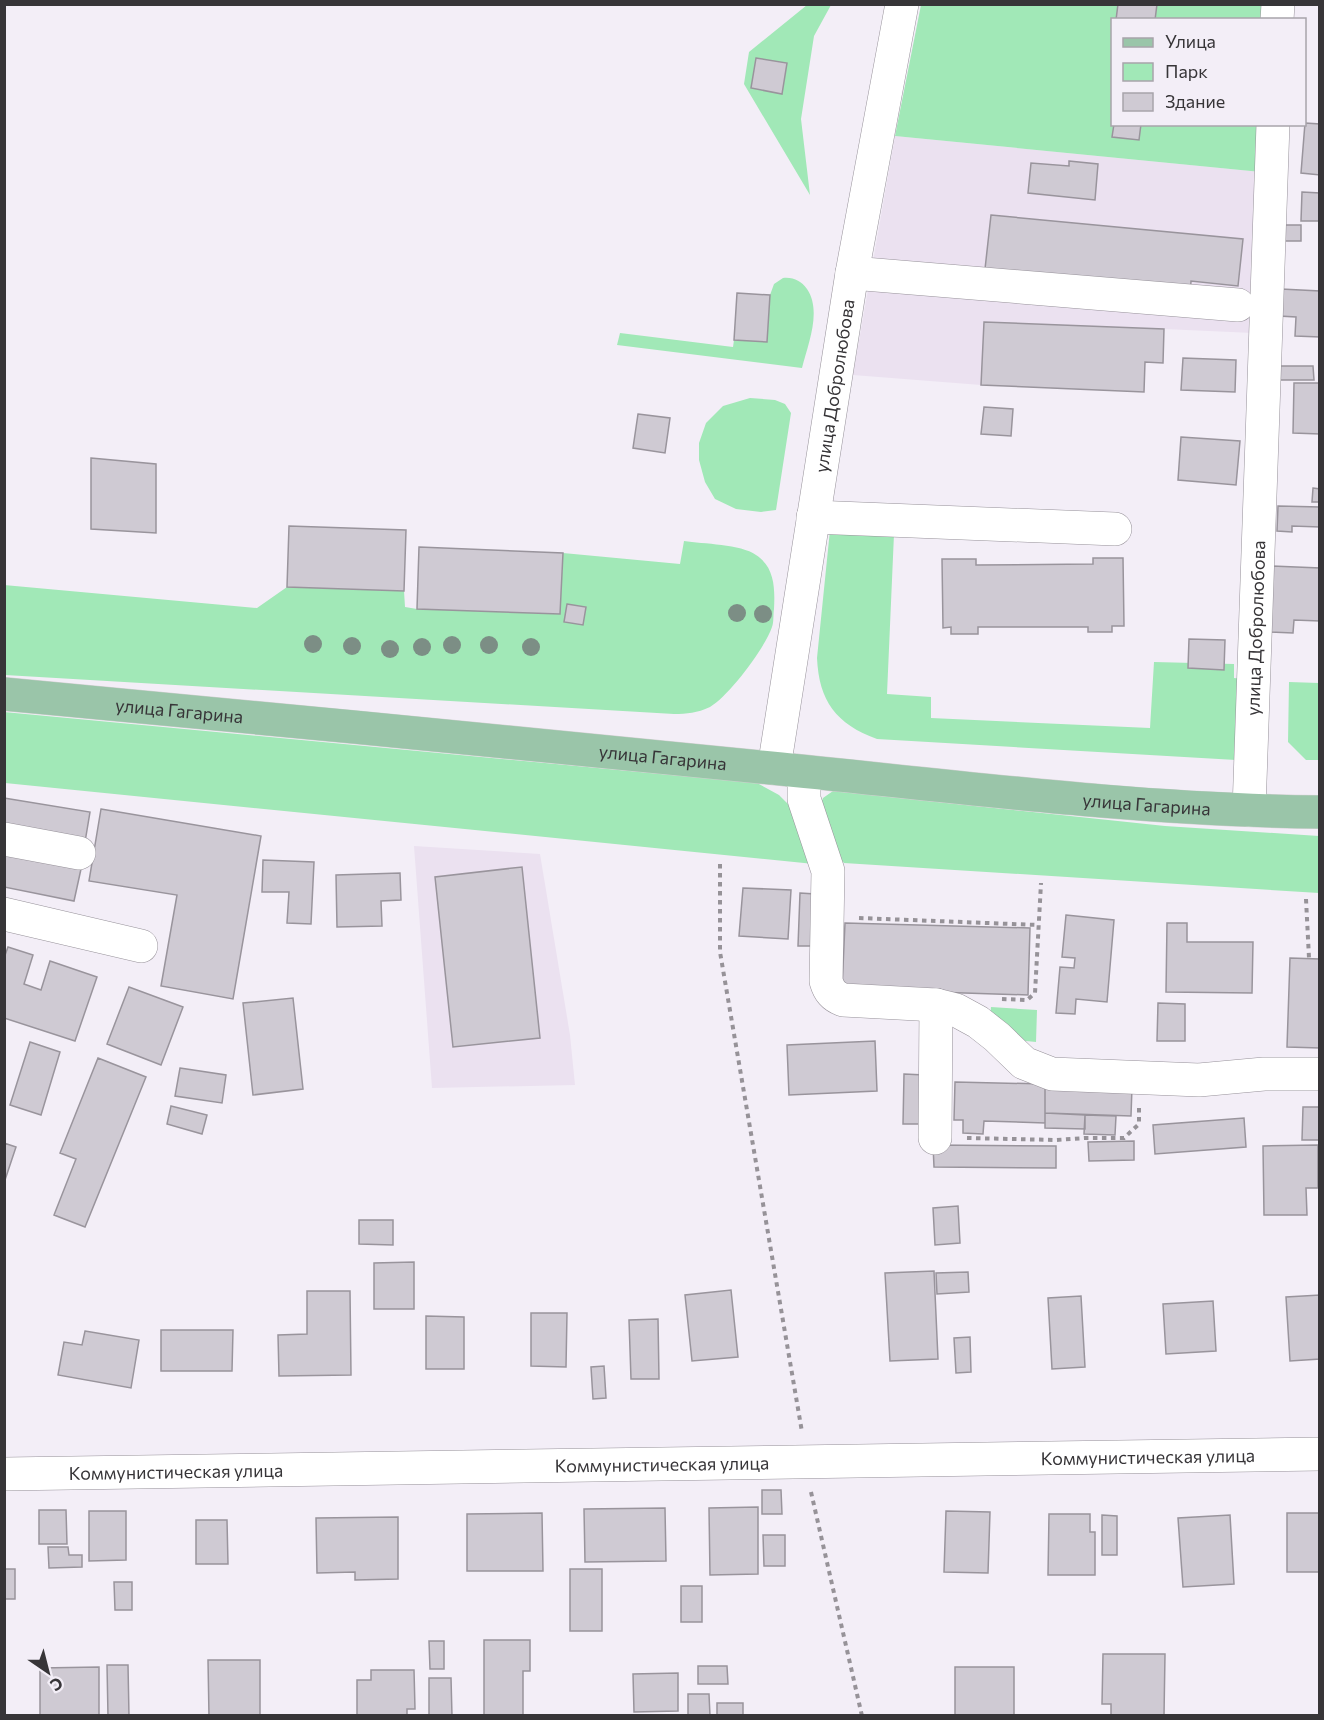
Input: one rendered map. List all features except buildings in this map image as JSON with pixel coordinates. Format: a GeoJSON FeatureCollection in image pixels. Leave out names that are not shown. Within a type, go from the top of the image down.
{"type":"FeatureCollection","features":[{"type":"Feature","properties":{"kind":"main road","name":"улица Гагарина"},"geometry":{"type":"LineString","coordinates":[[4,693],[1030,795],[1164,806],[1320,812]]}},
{"type":"Feature","properties":{"kind":"street","name":"улица Добролюбова"},"geometry":{"type":"LineString","coordinates":[[902,4],[852,273],[813,517],[789,770],[804,799],[828,871],[826,981],[829,990],[836,998],[843,1000],[936,1005]]}},
{"type":"Feature","properties":{"kind":"street","name":"улица Добролюбова"},"geometry":{"type":"LineString","coordinates":[[1249,810],[1273,126]]}},
{"type":"Feature","properties":{"kind":"street"},"geometry":{"type":"LineString","coordinates":[[852,273],[1238,305]]}},
{"type":"Feature","properties":{"kind":"street"},"geometry":{"type":"LineString","coordinates":[[813,517],[1115,529]]}},
{"type":"Feature","properties":{"kind":"street"},"geometry":{"type":"LineString","coordinates":[[4,838],[79,853]]}},
{"type":"Feature","properties":{"kind":"street"},"geometry":{"type":"LineString","coordinates":[[4,914],[141,946]]}},
{"type":"Feature","properties":{"kind":"street"},"geometry":{"type":"LineString","coordinates":[[935,1138],[936,1005],[956,1010],[978,1022],[1024,1063],[1052,1074],[1199,1080],[1264,1074],[1320,1074]]}},
{"type":"Feature","properties":{"kind":"street","name":"Коммунистическая улица"},"geometry":{"type":"LineString","coordinates":[[4,1474],[1320,1454]]}},
{"type":"Feature","properties":{"kind":"path"},"geometry":{"type":"LineString","coordinates":[[720,864],[720,952],[808,1462],[806,1470],[862,1716]]}},
{"type":"Feature","properties":{"kind":"path"},"geometry":{"type":"LineString","coordinates":[[991,999],[1027,1000],[1035,993],[1041,883]]}},
{"type":"Feature","properties":{"kind":"path"},"geometry":{"type":"LineString","coordinates":[[1306,899],[1309,958]]}},
{"type":"Feature","properties":{"kind":"path"},"geometry":{"type":"LineString","coordinates":[[856,918],[1038,925]]}},
{"type":"Feature","properties":{"kind":"path"},"geometry":{"type":"LineString","coordinates":[[935,1138],[1056,1140],[1124,1138],[1139,1124],[1140,1077]]}},
{"type":"Feature","properties":{"kind":"shaded area"},"geometry":{"type":"Polygon","coordinates":[[[895,136],[1261,172],[1253,333],[1164,329],[1163,363],[1145,362],[1144,392],[981,385],[853,375],[895,136]]]}},
{"type":"Feature","properties":{"kind":"shaded area"},"geometry":{"type":"Polygon","coordinates":[[[414,846],[540,854],[570,1035],[575,1085],[432,1088],[414,846]]]}},
{"type":"Feature","properties":{"kind":"green space"},"geometry":{"type":"Polygon","coordinates":[[[807,5],[831,5],[814,36],[801,119],[810,195],[744,84],[749,52],[807,5]]]}},
{"type":"Feature","properties":{"kind":"green space"},"geometry":{"type":"Polygon","coordinates":[[[921,5],[1270,5],[1269,18],[1111,18],[1111,126],[1264,126],[1261,172],[895,136],[921,5]]]}},
{"type":"Feature","properties":{"kind":"green space"},"geometry":{"type":"Polygon","coordinates":[[[783,278],[794,279],[802,284],[807,289],[813,307],[814,317],[802,368],[617,345],[620,333],[733,347],[734,340],[767,342],[770,295],[774,284],[783,278]]]}},
{"type":"Feature","properties":{"kind":"green space"},"geometry":{"type":"Polygon","coordinates":[[[750,398],[775,400],[785,404],[791,413],[776,510],[761,512],[736,509],[715,499],[705,482],[699,460],[699,443],[706,423],[723,406],[750,398]]]}},
{"type":"Feature","properties":{"kind":"green space"},"geometry":{"type":"Polygon","coordinates":[[[830,530],[894,534],[887,694],[931,697],[931,718],[1150,728],[1154,662],[1234,664],[1234,678],[1255,680],[1236,760],[877,739],[863,733],[851,726],[832,709],[821,687],[818,673],[817,658],[830,530]]]}},
{"type":"Feature","properties":{"kind":"green space"},"geometry":{"type":"Polygon","coordinates":[[[684,541],[732,547],[756,555],[770,572],[774,594],[773,625],[754,659],[718,701],[710,707],[692,713],[674,714],[5,675],[4,585],[257,608],[287,587],[404,591],[405,607],[417,609],[560,614],[563,553],[680,564],[684,541]]]}},
{"type":"Feature","properties":{"kind":"green space"},"geometry":{"type":"Polygon","coordinates":[[[1289,682],[1319,683],[1319,760],[1306,760],[1288,742],[1289,682]]]}},
{"type":"Feature","properties":{"kind":"green space"},"geometry":{"type":"Polygon","coordinates":[[[4,712],[757,783],[779,795],[793,809],[814,864],[5,783],[4,712]]]}},
{"type":"Feature","properties":{"kind":"green space"},"geometry":{"type":"Polygon","coordinates":[[[833,791],[1165,826],[1319,836],[1319,893],[844,863],[834,852],[818,811],[823,798],[833,791]]]}},
{"type":"Feature","properties":{"kind":"green space"},"geometry":{"type":"Polygon","coordinates":[[[991,1007],[1037,1010],[1036,1042],[1015,1040],[990,1019],[991,1007]]]}}]}
